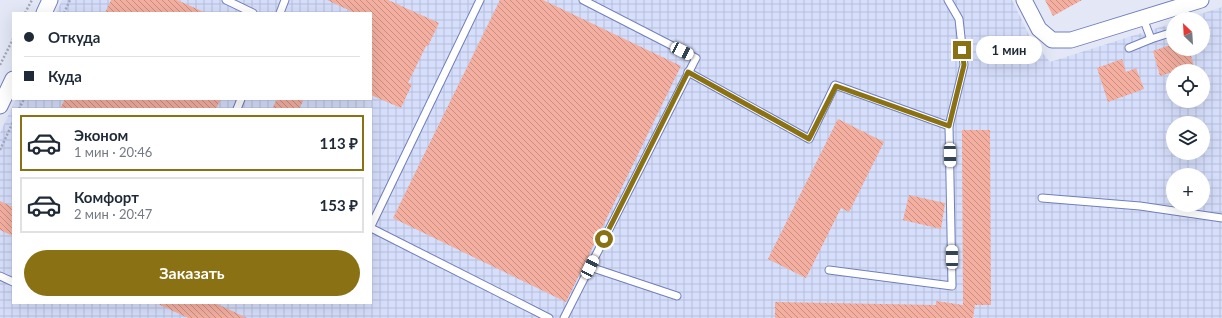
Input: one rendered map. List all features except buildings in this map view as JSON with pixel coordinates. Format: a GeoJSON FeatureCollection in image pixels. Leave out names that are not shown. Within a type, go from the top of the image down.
{"type":"FeatureCollection","features":[{"type":"Feature","properties":{"kind":"street"},"geometry":{"type":"LineString","coordinates":[[44,12],[50,0]]}},
{"type":"Feature","properties":{"kind":"street"},"geometry":{"type":"LineString","coordinates":[[1024,0],[1039,28],[1052,40],[1071,40],[1201,0]]}},
{"type":"Feature","properties":{"kind":"street"},"geometry":{"type":"LineString","coordinates":[[0,106],[12,81]]}},
{"type":"Feature","properties":{"kind":"lane"},"geometry":{"type":"LineString","coordinates":[[226,0],[251,12]]}},
{"type":"Feature","properties":{"kind":"lane"},"geometry":{"type":"LineString","coordinates":[[280,12],[285,0]]}},
{"type":"Feature","properties":{"kind":"lane"},"geometry":{"type":"LineString","coordinates":[[372,225],[480,0]]}},
{"type":"Feature","properties":{"kind":"lane"},"geometry":{"type":"LineString","coordinates":[[564,318],[696,58],[583,0]]}},
{"type":"Feature","properties":{"kind":"lane"},"geometry":{"type":"LineString","coordinates":[[829,270],[952,286],[949,126],[964,65],[959,19],[948,0]]}},
{"type":"Feature","properties":{"kind":"lane"},"geometry":{"type":"LineString","coordinates":[[1142,18],[1151,39]]}},
{"type":"Feature","properties":{"kind":"lane"},"geometry":{"type":"LineString","coordinates":[[1129,48],[1166,34]]}},
{"type":"Feature","properties":{"kind":"lane"},"geometry":{"type":"LineString","coordinates":[[688,72],[809,139],[836,86],[949,126]]}},
{"type":"Feature","properties":{"kind":"lane"},"geometry":{"type":"LineString","coordinates":[[1042,198],[1140,206],[1222,218]]}},
{"type":"Feature","properties":{"kind":"lane"},"geometry":{"type":"LineString","coordinates":[[372,228],[549,318]]}},
{"type":"Feature","properties":{"kind":"lane"},"geometry":{"type":"LineString","coordinates":[[590,267],[677,296]]}},
{"type":"Feature","properties":{"kind":"lane"},"geometry":{"type":"LineString","coordinates":[[0,276],[12,282]]}},
{"type":"Feature","properties":{"kind":"path"},"geometry":{"type":"LineString","coordinates":[[26,12],[32,0]]}},
{"type":"Feature","properties":{"kind":"path"},"geometry":{"type":"LineString","coordinates":[[64,12],[70,0]]}},
{"type":"Feature","properties":{"kind":"path"},"geometry":{"type":"LineString","coordinates":[[0,65],[12,41]]}},
{"type":"Feature","properties":{"kind":"path"},"geometry":{"type":"LineString","coordinates":[[0,150],[12,124]]}},
{"type":"Feature","properties":{"kind":"shaded area"},"geometry":{"type":"Polygon","coordinates":[[[62,0],[1012,0],[1030,37],[1050,62],[1166,25],[1166,56],[1210,56],[1210,12],[1207,12],[1222,7],[1222,318],[0,318],[0,133],[16,100],[372,100],[372,12],[56,12],[62,0]]]}},
{"type":"Feature","properties":{"kind":"route"},"geometry":{"type":"LineString","coordinates":[[604,239],[688,72],[809,139],[836,86],[949,126],[964,65],[962,50]]}}]}
